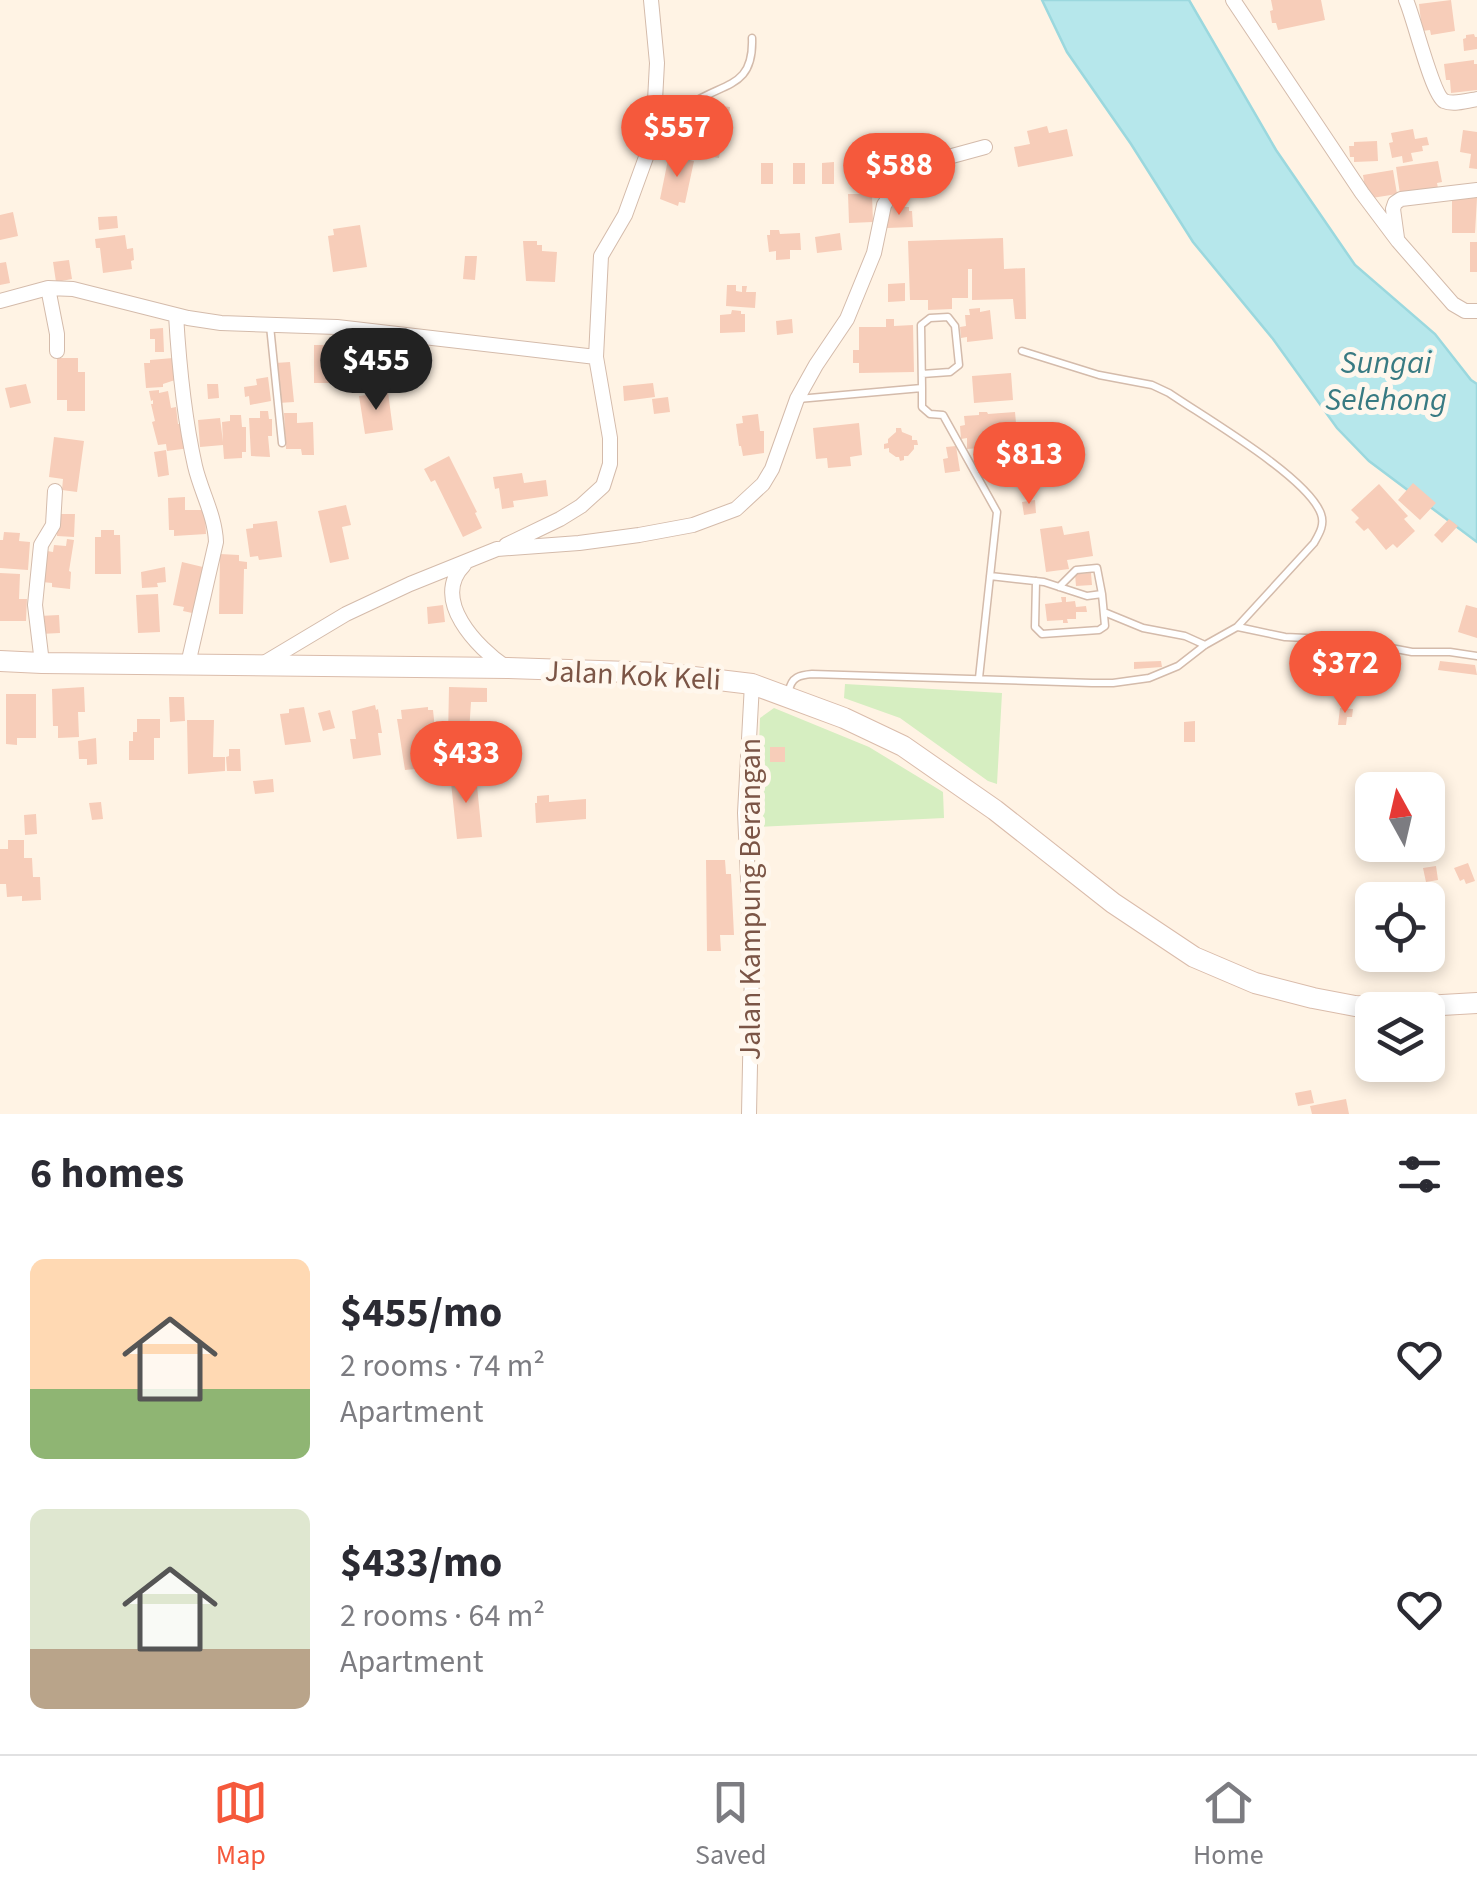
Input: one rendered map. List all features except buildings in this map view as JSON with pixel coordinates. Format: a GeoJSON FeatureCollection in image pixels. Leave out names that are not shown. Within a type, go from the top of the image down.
{"type":"FeatureCollection","features":[{"type":"Feature","properties":{"kind":"street"},"geometry":{"type":"LineString","coordinates":[[259,666],[346,614],[560,519],[603,486],[610,464],[610,438],[596,357],[601,256],[625,215],[653,138],[657,63],[651,0]]}},
{"type":"Feature","properties":{"kind":"street"},"geometry":{"type":"LineString","coordinates":[[1233,0],[1398,241],[1453,304],[1477,312]]}},
{"type":"Feature","properties":{"kind":"street"},"geometry":{"type":"LineString","coordinates":[[1406,0],[1440,98],[1454,103],[1477,99]]}},
{"type":"Feature","properties":{"kind":"street"},"geometry":{"type":"LineString","coordinates":[[497,549],[639,535],[693,525],[736,508],[763,484],[772,469],[796,399],[847,319],[874,253],[884,205],[894,190],[908,178],[952,156],[986,147]]}},
{"type":"Feature","properties":{"kind":"street"},"geometry":{"type":"LineString","coordinates":[[1398,241],[1395,202],[1477,190]]}},
{"type":"Feature","properties":{"kind":"street"},"geometry":{"type":"LineString","coordinates":[[0,301],[48,288],[74,289],[221,323],[353,328],[596,357]]}},
{"type":"Feature","properties":{"kind":"street"},"geometry":{"type":"LineString","coordinates":[[48,288],[57,351]]}},
{"type":"Feature","properties":{"kind":"street"},"geometry":{"type":"LineString","coordinates":[[176,315],[195,467],[216,528],[188,664]]}},
{"type":"Feature","properties":{"kind":"street"},"geometry":{"type":"LineString","coordinates":[[42,663],[34,604],[41,544],[53,525],[56,492]]}},
{"type":"Feature","properties":{"kind":"street"},"geometry":{"type":"LineString","coordinates":[[469,560],[455,574],[451,591],[457,613],[474,640],[508,668]]}},
{"type":"Feature","properties":{"kind":"street","name":"Jalan Kok Keli"},"geometry":{"type":"LineString","coordinates":[[0,660],[660,672],[752,684],[844,718],[902,746],[995,810],[1113,903],[1209,963],[1255,983],[1354,1006],[1477,1003]]}},
{"type":"Feature","properties":{"kind":"street","name":"Jalan Kampung Berangan"},"geometry":{"type":"LineString","coordinates":[[749,1114],[752,966],[746,813],[752,684]]}},
{"type":"Feature","properties":{"kind":"lane"},"geometry":{"type":"LineString","coordinates":[[653,138],[690,104],[739,79],[753,57],[752,38]]}},
{"type":"Feature","properties":{"kind":"lane"},"geometry":{"type":"LineString","coordinates":[[922,374],[950,372],[959,364],[956,326],[948,317],[930,318],[921,326],[922,407],[930,414],[942,415],[997,512],[979,678]]}},
{"type":"Feature","properties":{"kind":"lane"},"geometry":{"type":"LineString","coordinates":[[270,324],[282,443]]}},
{"type":"Feature","properties":{"kind":"lane"},"geometry":{"type":"LineString","coordinates":[[787,697],[794,679],[812,674],[1114,684],[1150,678],[1178,666],[1236,626],[1314,543],[1322,527],[1322,516],[1311,498],[1285,472],[1161,388],[1099,375],[1022,351]]}},
{"type":"Feature","properties":{"kind":"lane"},"geometry":{"type":"LineString","coordinates":[[796,399],[922,388]]}},
{"type":"Feature","properties":{"kind":"lane"},"geometry":{"type":"LineString","coordinates":[[1036,581],[1035,627],[1042,634],[1099,630],[1105,626],[1097,568],[1076,570],[1059,587]]}},
{"type":"Feature","properties":{"kind":"lane"},"geometry":{"type":"LineString","coordinates":[[990,576],[1036,581],[1087,596],[1102,594]]}},
{"type":"Feature","properties":{"kind":"lane"},"geometry":{"type":"LineString","coordinates":[[1104,612],[1143,628],[1186,636],[1206,645]]}},
{"type":"Feature","properties":{"kind":"lane"},"geometry":{"type":"LineString","coordinates":[[1236,626],[1285,637],[1348,640],[1412,652],[1477,656]]}},
{"type":"Feature","properties":{"kind":"green space"},"geometry":{"type":"Polygon","coordinates":[[[845,684],[1002,693],[997,784],[900,718],[844,698],[845,684]]]}},
{"type":"Feature","properties":{"kind":"green space"},"geometry":{"type":"Polygon","coordinates":[[[774,708],[869,747],[943,792],[944,818],[756,827],[760,718],[774,708]]]}},
{"type":"Feature","properties":{"kind":"water","name":"Sungai Selehong"},"geometry":{"type":"Polygon","coordinates":[[[1042,0],[1189,0],[1276,150],[1355,265],[1435,334],[1477,384],[1477,542],[1369,461],[1337,428],[1273,339],[1193,242],[1067,52],[1042,0]]]}}]}
